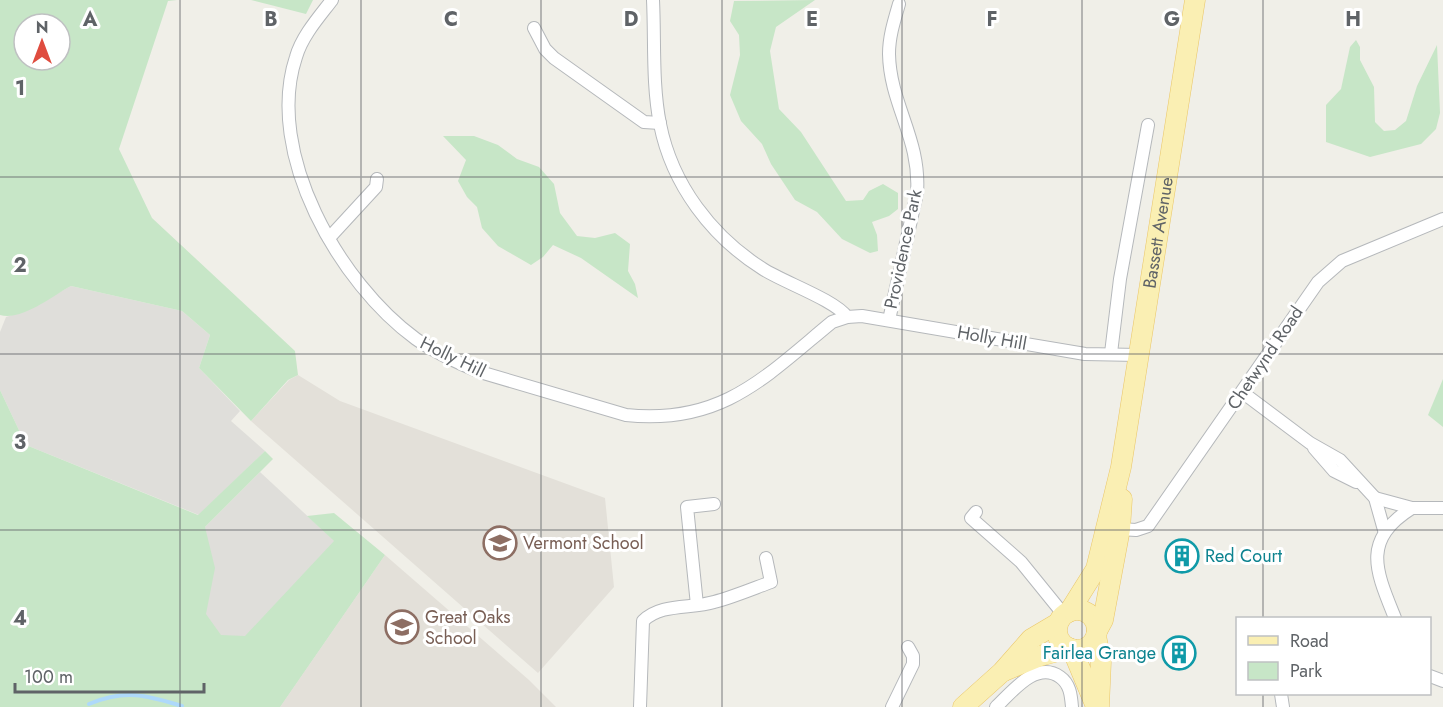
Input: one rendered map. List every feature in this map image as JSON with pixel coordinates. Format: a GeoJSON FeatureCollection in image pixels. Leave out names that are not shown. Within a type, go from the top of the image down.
{"type":"FeatureCollection","features":[{"type":"Feature","properties":{"kind":"main road","name":"Bassett Avenue"},"geometry":{"type":"LineString","coordinates":[[1064,616],[1096,569],[1122,466],[1195,0]]}},
{"type":"Feature","properties":{"kind":"main road","name":"Bassett Avenue"},"geometry":{"type":"LineString","coordinates":[[1098,707],[1101,661],[1097,634],[1103,620],[1120,529],[1122,466]]}},
{"type":"Feature","properties":{"kind":"main road"},"geometry":{"type":"LineString","coordinates":[[963,707],[1002,672],[1031,639],[1064,616],[1086,612],[1095,620],[1097,634],[1089,646],[1040,656],[1002,672]]}},
{"type":"Feature","properties":{"kind":"main road"},"geometry":{"type":"LineString","coordinates":[[1064,616],[1060,641],[1071,649]]}},
{"type":"Feature","properties":{"kind":"main road","name":"Bassett Avenue"},"geometry":{"type":"LineString","coordinates":[[1071,649],[1098,707]]}},
{"type":"Feature","properties":{"kind":"street","name":"Holly Hill"},"geometry":{"type":"LineString","coordinates":[[332,0],[298,51],[291,81],[290,104],[296,165],[312,208],[349,269],[370,295],[414,338],[436,352],[480,372],[626,415],[645,417],[690,411],[734,398],[755,386],[832,322],[847,316],[889,320],[1085,354],[1138,355]]}},
{"type":"Feature","properties":{"kind":"street","name":"Holly Hill"},"geometry":{"type":"LineString","coordinates":[[653,0],[660,123],[668,153],[693,202],[727,243],[774,276],[838,308],[847,316]]}},
{"type":"Feature","properties":{"kind":"street","name":"Providence Park"},"geometry":{"type":"LineString","coordinates":[[889,320],[917,193],[918,175],[915,149],[891,71],[891,30],[899,4]]}},
{"type":"Feature","properties":{"kind":"street"},"geometry":{"type":"LineString","coordinates":[[534,28],[545,50],[554,58],[644,122],[660,123]]}},
{"type":"Feature","properties":{"kind":"street","name":"Bassett Avenue"},"geometry":{"type":"LineString","coordinates":[[1112,353],[1120,279],[1148,125]]}},
{"type":"Feature","properties":{"kind":"street"},"geometry":{"type":"LineString","coordinates":[[329,238],[376,187],[377,179]]}},
{"type":"Feature","properties":{"kind":"street","name":"Chetwynd Road"},"geometry":{"type":"LineString","coordinates":[[1120,529],[1136,530],[1148,526],[1292,319],[1329,270],[1342,261],[1443,219]]}},
{"type":"Feature","properties":{"kind":"street"},"geometry":{"type":"LineString","coordinates":[[1242,392],[1310,443],[1340,460],[1375,498],[1412,508],[1443,508]]}},
{"type":"Feature","properties":{"kind":"street"},"geometry":{"type":"LineString","coordinates":[[1375,498],[1384,530],[1378,551],[1378,572],[1395,617]]}},
{"type":"Feature","properties":{"kind":"street"},"geometry":{"type":"LineString","coordinates":[[697,605],[687,507],[714,504]]}},
{"type":"Feature","properties":{"kind":"street"},"geometry":{"type":"LineString","coordinates":[[1384,530],[1412,508]]}},
{"type":"Feature","properties":{"kind":"street"},"geometry":{"type":"LineString","coordinates":[[970,518],[1021,562],[1064,616]]}},
{"type":"Feature","properties":{"kind":"street"},"geometry":{"type":"LineString","coordinates":[[640,707],[643,621],[650,614],[661,610],[697,605],[771,582],[766,558]]}},
{"type":"Feature","properties":{"kind":"street"},"geometry":{"type":"LineString","coordinates":[[892,707],[913,664],[913,656],[908,647]]}},
{"type":"Feature","properties":{"kind":"street"},"geometry":{"type":"LineString","coordinates":[[996,707],[1029,677],[1038,673],[1054,674],[1068,686],[1072,707]]}},
{"type":"Feature","properties":{"kind":"street"},"geometry":{"type":"LineString","coordinates":[[1434,675],[1443,681]]}},
{"type":"Feature","properties":{"kind":"shaded area"},"geometry":{"type":"Polygon","coordinates":[[[71,286],[182,311],[210,335],[199,368],[240,411],[231,421],[265,451],[199,515],[26,445],[0,390],[0,332],[6,317],[22,312],[71,286]]]}},
{"type":"Feature","properties":{"kind":"shaded area","name":"Vermont School"},"geometry":{"type":"Polygon","coordinates":[[[298,375],[340,401],[605,498],[614,587],[538,673],[251,421],[289,380],[298,375]]]}},
{"type":"Feature","properties":{"kind":"shaded area"},"geometry":{"type":"Polygon","coordinates":[[[260,472],[371,575],[280,707],[173,586],[205,527],[260,472]]]}},
{"type":"Feature","properties":{"kind":"shaded area","name":"Great Oaks School"},"geometry":{"type":"Polygon","coordinates":[[[385,555],[529,680],[556,707],[280,707],[385,555]]]}},
{"type":"Feature","properties":{"kind":"green space"},"geometry":{"type":"Polygon","coordinates":[[[0,0],[177,0],[168,1],[119,149],[152,218],[295,351],[298,375],[288,380],[251,421],[199,368],[210,335],[182,311],[71,286],[27,311],[9,316],[0,315],[0,0]]]}},
{"type":"Feature","properties":{"kind":"green space"},"geometry":{"type":"Polygon","coordinates":[[[251,0],[313,0],[306,14],[251,0]]]}},
{"type":"Feature","properties":{"kind":"green space"},"geometry":{"type":"Polygon","coordinates":[[[815,0],[776,27],[770,51],[779,109],[801,132],[846,201],[863,200],[869,191],[883,184],[898,193],[898,209],[889,216],[872,222],[877,235],[878,251],[870,253],[842,239],[817,212],[795,200],[771,164],[762,144],[741,121],[730,95],[740,55],[739,35],[730,21],[734,1],[815,0]]]}},
{"type":"Feature","properties":{"kind":"green space"},"geometry":{"type":"Polygon","coordinates":[[[1356,40],[1360,47],[1360,60],[1374,87],[1375,122],[1384,131],[1395,130],[1406,121],[1417,86],[1437,45],[1440,113],[1436,129],[1421,144],[1370,157],[1326,142],[1326,105],[1341,89],[1350,47],[1356,40]]]}},
{"type":"Feature","properties":{"kind":"green space"},"geometry":{"type":"Polygon","coordinates":[[[443,136],[474,136],[498,145],[517,159],[539,167],[554,184],[560,213],[577,236],[595,238],[615,233],[630,244],[628,271],[635,284],[638,298],[581,258],[553,245],[543,257],[531,265],[498,246],[482,228],[477,207],[467,197],[458,181],[466,160],[443,136]]]}},
{"type":"Feature","properties":{"kind":"green space"},"geometry":{"type":"Polygon","coordinates":[[[1443,379],[1443,427],[1428,415],[1443,379]]]}},
{"type":"Feature","properties":{"kind":"green space"},"geometry":{"type":"Polygon","coordinates":[[[0,390],[26,445],[198,515],[265,451],[273,459],[205,527],[215,568],[206,614],[221,635],[245,636],[334,541],[307,516],[334,513],[385,555],[280,707],[0,707],[0,390]]]}},
{"type":"Feature","properties":{"kind":"waterway"},"geometry":{"type":"LineString","coordinates":[[89,704],[114,696],[136,695],[182,706]]}},
{"type":"Feature","properties":{"kind":"place","name":"Vermont School"},"geometry":{"type":"Point","coordinates":[500,543]}},
{"type":"Feature","properties":{"kind":"place","name":"Red Court"},"geometry":{"type":"Point","coordinates":[1182,556]}},
{"type":"Feature","properties":{"kind":"place","name":"Great Oaks School"},"geometry":{"type":"Point","coordinates":[402,627]}},
{"type":"Feature","properties":{"kind":"place","name":"Fairlea Grange"},"geometry":{"type":"Point","coordinates":[1179,653]}}]}
